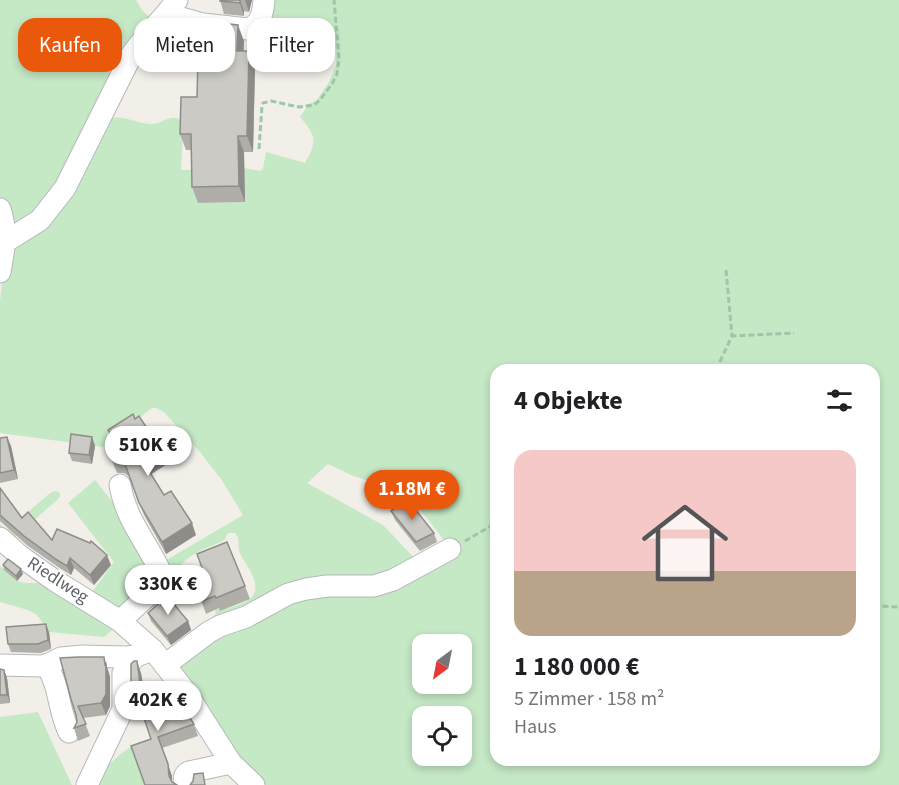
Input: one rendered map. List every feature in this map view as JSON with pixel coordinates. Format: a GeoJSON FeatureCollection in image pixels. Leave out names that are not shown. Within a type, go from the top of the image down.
{"type":"FeatureCollection","features":[{"type":"Feature","properties":{"kind":"street"},"geometry":{"type":"LineString","coordinates":[[5,242],[40,220],[60,195],[75,170],[132,54],[171,8],[178,17],[203,24],[248,29],[259,21],[264,0]]}},
{"type":"Feature","properties":{"kind":"street"},"geometry":{"type":"LineString","coordinates":[[0,209],[5,227],[0,272]]}},
{"type":"Feature","properties":{"kind":"street"},"geometry":{"type":"LineString","coordinates":[[120,485],[126,509],[162,575],[158,586],[120,621]]}},
{"type":"Feature","properties":{"kind":"street","name":"Riedlweg"},"geometry":{"type":"LineString","coordinates":[[0,538],[20,556],[54,580],[120,621],[151,657],[186,691],[231,763],[254,785]]}},
{"type":"Feature","properties":{"kind":"street"},"geometry":{"type":"LineString","coordinates":[[87,785],[123,709],[123,673],[126,668],[268,606],[288,594],[327,586],[374,586],[393,580],[450,549]]}},
{"type":"Feature","properties":{"kind":"street"},"geometry":{"type":"LineString","coordinates":[[0,665],[45,665],[61,658],[151,657]]}},
{"type":"Feature","properties":{"kind":"street"},"geometry":{"type":"LineString","coordinates":[[45,665],[54,680],[69,732]]}},
{"type":"Feature","properties":{"kind":"street"},"geometry":{"type":"LineString","coordinates":[[185,785],[184,777],[189,772],[231,763]]}},
{"type":"Feature","properties":{"kind":"path"},"geometry":{"type":"LineString","coordinates":[[259,149],[263,103],[271,101],[299,107],[314,105],[332,84],[338,67],[334,0]]}},
{"type":"Feature","properties":{"kind":"path"},"geometry":{"type":"LineString","coordinates":[[719,364],[732,336],[726,270]]}},
{"type":"Feature","properties":{"kind":"path"},"geometry":{"type":"LineString","coordinates":[[732,336],[794,333]]}},
{"type":"Feature","properties":{"kind":"path"},"geometry":{"type":"LineString","coordinates":[[450,549],[490,526]]}},
{"type":"Feature","properties":{"kind":"path"},"geometry":{"type":"LineString","coordinates":[[880,606],[899,608]]}},
{"type":"Feature","properties":{"kind":"green space"},"geometry":{"type":"Polygon","coordinates":[[[0,0],[136,0],[150,18],[134,18],[134,56],[49,203],[16,226],[10,222],[0,201],[0,0]]]}},
{"type":"Feature","properties":{"kind":"green space"},"geometry":{"type":"Polygon","coordinates":[[[266,0],[899,0],[899,785],[260,785],[244,771],[223,745],[200,704],[173,666],[217,632],[296,596],[379,590],[414,577],[453,554],[407,493],[351,475],[328,464],[307,483],[383,525],[419,563],[389,577],[368,582],[309,583],[289,589],[251,610],[227,617],[197,636],[193,632],[216,614],[215,610],[219,608],[221,611],[245,602],[254,592],[254,580],[239,551],[238,537],[235,533],[229,533],[225,540],[187,559],[178,569],[173,582],[167,578],[161,565],[243,515],[221,479],[199,451],[164,412],[156,408],[146,412],[113,442],[104,447],[0,433],[0,301],[3,273],[10,253],[65,197],[106,121],[117,117],[150,124],[170,118],[182,121],[181,170],[197,170],[199,203],[245,202],[244,168],[260,171],[263,169],[266,152],[305,163],[312,149],[313,138],[300,117],[309,104],[317,100],[335,72],[335,18],[263,18],[266,0]]]}},
{"type":"Feature","properties":{"kind":"green space"},"geometry":{"type":"Polygon","coordinates":[[[95,480],[121,513],[156,578],[122,611],[90,595],[114,562],[68,503],[95,480]]]}},
{"type":"Feature","properties":{"kind":"green space"},"geometry":{"type":"Polygon","coordinates":[[[54,491],[59,492],[60,496],[57,500],[15,537],[10,539],[0,530],[0,524],[7,530],[54,491]]]}},
{"type":"Feature","properties":{"kind":"green space"},"geometry":{"type":"Polygon","coordinates":[[[0,566],[17,581],[46,583],[117,626],[104,637],[49,632],[37,615],[0,602],[0,566]]]}},
{"type":"Feature","properties":{"kind":"green space"},"geometry":{"type":"Polygon","coordinates":[[[38,712],[72,785],[0,785],[0,717],[38,712]]]}},
{"type":"Feature","properties":{"kind":"green space"},"geometry":{"type":"Polygon","coordinates":[[[151,739],[155,750],[135,758],[145,785],[90,785],[124,751],[137,743],[151,739]]]}},
{"type":"Feature","properties":{"kind":"building"},"geometry":{"type":"Polygon","coordinates":[[[240,0],[240,3],[220,1],[240,0]]]}},
{"type":"Feature","properties":{"kind":"building"},"geometry":{"type":"Polygon","coordinates":[[[235,25],[238,25],[237,51],[247,51],[249,72],[247,136],[238,136],[239,186],[192,187],[191,134],[180,134],[181,97],[197,97],[198,72],[235,72],[235,25]]]}},
{"type":"Feature","properties":{"kind":"building"},"geometry":{"type":"Polygon","coordinates":[[[133,414],[135,419],[139,416],[162,451],[144,463],[164,495],[171,491],[192,523],[162,542],[139,503],[125,464],[111,458],[122,451],[108,430],[133,414]]]}},
{"type":"Feature","properties":{"kind":"building"},"geometry":{"type":"Polygon","coordinates":[[[71,434],[92,437],[89,455],[69,453],[71,434]]]}},
{"type":"Feature","properties":{"kind":"building"},"geometry":{"type":"Polygon","coordinates":[[[7,437],[14,470],[0,473],[0,438],[7,437]]]}},
{"type":"Feature","properties":{"kind":"building"},"geometry":{"type":"Polygon","coordinates":[[[0,488],[22,518],[28,512],[52,540],[57,529],[90,543],[91,541],[107,555],[90,575],[70,558],[67,566],[57,560],[0,515],[0,488]]]}},
{"type":"Feature","properties":{"kind":"building"},"geometry":{"type":"Polygon","coordinates":[[[407,499],[434,533],[416,542],[391,511],[407,499]]]}},
{"type":"Feature","properties":{"kind":"building"},"geometry":{"type":"Polygon","coordinates":[[[227,542],[245,586],[202,601],[194,580],[205,576],[197,554],[227,542]]]}},
{"type":"Feature","properties":{"kind":"building"},"geometry":{"type":"Polygon","coordinates":[[[8,559],[21,569],[16,576],[3,565],[8,559]]]}},
{"type":"Feature","properties":{"kind":"building"},"geometry":{"type":"Polygon","coordinates":[[[167,596],[188,621],[167,636],[148,613],[167,596]]]}},
{"type":"Feature","properties":{"kind":"building"},"geometry":{"type":"Polygon","coordinates":[[[46,624],[48,640],[38,644],[8,644],[6,627],[46,624]]]}},
{"type":"Feature","properties":{"kind":"building"},"geometry":{"type":"Polygon","coordinates":[[[104,657],[106,694],[101,703],[78,706],[86,724],[74,728],[77,722],[76,715],[60,658],[104,657]]]}},
{"type":"Feature","properties":{"kind":"building"},"geometry":{"type":"Polygon","coordinates":[[[137,661],[141,691],[131,692],[131,664],[137,661]]]}},
{"type":"Feature","properties":{"kind":"building"},"geometry":{"type":"Polygon","coordinates":[[[0,669],[4,670],[7,695],[0,695],[0,669]]]}},
{"type":"Feature","properties":{"kind":"building"},"geometry":{"type":"Polygon","coordinates":[[[167,683],[194,724],[158,737],[168,764],[169,776],[177,785],[145,785],[131,746],[151,739],[136,694],[167,683]]]}},
{"type":"Feature","properties":{"kind":"building"},"geometry":{"type":"Polygon","coordinates":[[[203,773],[205,785],[190,785],[194,774],[203,773]]]}}]}
